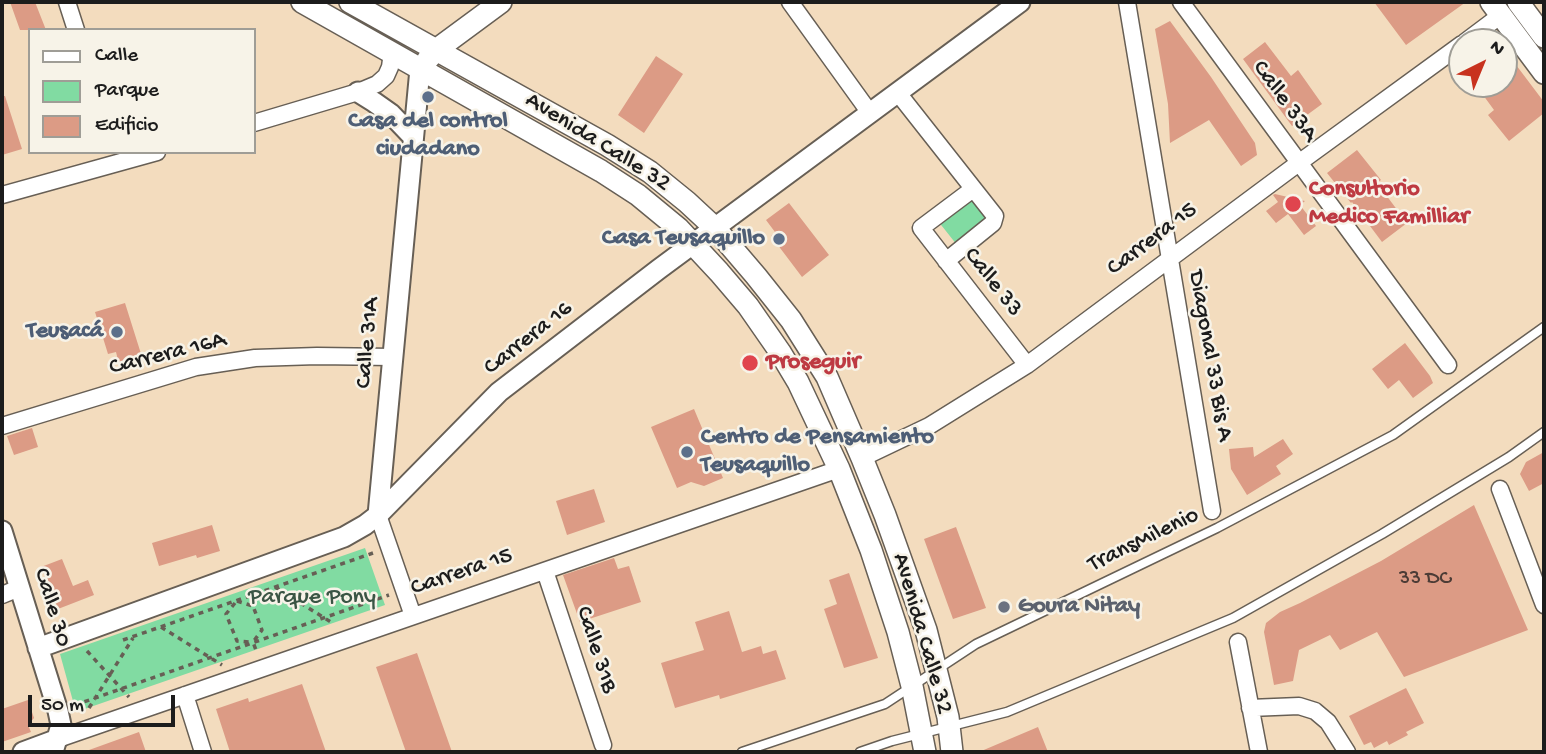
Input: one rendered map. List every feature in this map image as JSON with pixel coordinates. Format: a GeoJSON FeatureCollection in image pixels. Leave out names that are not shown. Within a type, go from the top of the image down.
{"type":"FeatureCollection","features":[{"type":"Feature","properties":{"kind":"main road","name":"Avenida Calle 32"},"geometry":{"type":"LineString","coordinates":[[302,2],[601,171],[659,211],[694,244],[748,306],[798,382],[839,469],[886,596],[912,686],[924,743]]}},
{"type":"Feature","properties":{"kind":"main road","name":"Avenida Calle 32"},"geometry":{"type":"LineString","coordinates":[[350,2],[650,172],[715,229],[784,312],[827,377],[906,571],[937,670],[952,752]]}},
{"type":"Feature","properties":{"kind":"main road"},"geometry":{"type":"LineString","coordinates":[[420,69],[436,50],[502,2]]}},
{"type":"Feature","properties":{"kind":"main road"},"geometry":{"type":"LineString","coordinates":[[1518,2],[1544,37]]}},
{"type":"Feature","properties":{"kind":"main road"},"geometry":{"type":"LineString","coordinates":[[1496,8],[1544,73]]}},
{"type":"Feature","properties":{"kind":"street"},"geometry":{"type":"LineString","coordinates":[[67,2],[75,28]]}},
{"type":"Feature","properties":{"kind":"street"},"geometry":{"type":"LineString","coordinates":[[790,2],[870,113]]}},
{"type":"Feature","properties":{"kind":"street","name":"Carrera 16"},"geometry":{"type":"LineString","coordinates":[[38,648],[344,537],[365,525],[499,392],[659,269],[1020,2]]}},
{"type":"Feature","properties":{"kind":"street","name":"Diagonal 33 Bis A"},"geometry":{"type":"LineString","coordinates":[[1127,2],[1212,511]]}},
{"type":"Feature","properties":{"kind":"street","name":"Calle 33A"},"geometry":{"type":"LineString","coordinates":[[1181,2],[1448,365]]}},
{"type":"Feature","properties":{"kind":"street","name":"Carrera 15"},"geometry":{"type":"LineString","coordinates":[[1477,28],[1496,8]]}},
{"type":"Feature","properties":{"kind":"street"},"geometry":{"type":"LineString","coordinates":[[256,122],[377,84],[390,68],[392,53]]}},
{"type":"Feature","properties":{"kind":"street","name":"Carrera 15"},"geometry":{"type":"LineString","coordinates":[[862,458],[929,426],[1027,365],[1448,54]]}},
{"type":"Feature","properties":{"kind":"street","name":"Calle 31A"},"geometry":{"type":"LineString","coordinates":[[413,616],[377,515],[420,69]]}},
{"type":"Feature","properties":{"kind":"street"},"geometry":{"type":"LineString","coordinates":[[358,92],[391,114],[413,137]]}},
{"type":"Feature","properties":{"kind":"street"},"geometry":{"type":"LineString","coordinates":[[898,93],[995,216],[993,223],[946,261]]}},
{"type":"Feature","properties":{"kind":"street"},"geometry":{"type":"LineString","coordinates":[[2,195],[118,158],[144,154]]}},
{"type":"Feature","properties":{"kind":"street","name":"Calle 33"},"geometry":{"type":"LineString","coordinates":[[973,189],[921,228],[1027,365]]}},
{"type":"Feature","properties":{"kind":"street","name":"Carrera 16A"},"geometry":{"type":"LineString","coordinates":[[2,426],[196,367],[255,358],[393,356]]}},
{"type":"Feature","properties":{"kind":"street","name":"Carrera 15"},"geometry":{"type":"LineString","coordinates":[[23,752],[62,742],[184,695],[839,469]]}},
{"type":"Feature","properties":{"kind":"street"},"geometry":{"type":"LineString","coordinates":[[1500,489],[1544,604]]}},
{"type":"Feature","properties":{"kind":"street","name":"Calle 30"},"geometry":{"type":"LineString","coordinates":[[2,531],[11,592],[38,648],[58,710],[62,742]]}},
{"type":"Feature","properties":{"kind":"street","name":"Calle 31B"},"geometry":{"type":"LineString","coordinates":[[545,571],[603,745]]}},
{"type":"Feature","properties":{"kind":"street"},"geometry":{"type":"LineString","coordinates":[[1238,642],[1259,752]]}},
{"type":"Feature","properties":{"kind":"street"},"geometry":{"type":"LineString","coordinates":[[184,695],[203,752]]}},
{"type":"Feature","properties":{"kind":"street"},"geometry":{"type":"LineString","coordinates":[[1250,708],[1299,706],[1315,711],[1328,722],[1347,752]]}},
{"type":"Feature","properties":{"kind":"lane","name":"TransMilenio"},"geometry":{"type":"LineString","coordinates":[[743,752],[885,704],[976,644],[1217,528],[1393,435],[1544,327]]}},
{"type":"Feature","properties":{"kind":"lane"},"geometry":{"type":"LineString","coordinates":[[860,752],[892,741],[924,743],[949,727],[1007,712],[1233,618],[1382,534],[1509,457],[1544,432]]}},
{"type":"Feature","properties":{"kind":"path"},"geometry":{"type":"LineString","coordinates":[[122,640],[389,547]]}},
{"type":"Feature","properties":{"kind":"path"},"geometry":{"type":"LineString","coordinates":[[249,571],[354,637]]}},
{"type":"Feature","properties":{"kind":"path"},"geometry":{"type":"LineString","coordinates":[[58,710],[404,590]]}},
{"type":"Feature","properties":{"kind":"path"},"geometry":{"type":"LineString","coordinates":[[236,600],[226,614],[237,641],[253,642]]}},
{"type":"Feature","properties":{"kind":"path"},"geometry":{"type":"LineString","coordinates":[[236,600],[253,606],[262,630],[253,642]]}},
{"type":"Feature","properties":{"kind":"path"},"geometry":{"type":"LineString","coordinates":[[62,742],[96,698],[153,606]]}},
{"type":"Feature","properties":{"kind":"path"},"geometry":{"type":"LineString","coordinates":[[161,626],[239,677]]}},
{"type":"Feature","properties":{"kind":"path"},"geometry":{"type":"LineString","coordinates":[[71,635],[142,710]]}},
{"type":"Feature","properties":{"kind":"path"},"geometry":{"type":"LineString","coordinates":[[253,642],[263,668]]}},
{"type":"Feature","properties":{"kind":"path"},"geometry":{"type":"LineString","coordinates":[[77,656],[99,648]]}},
{"type":"Feature","properties":{"kind":"green space"},"geometry":{"type":"Polygon","coordinates":[[[973,194],[992,218],[957,245],[938,221],[973,194]]]}},
{"type":"Feature","properties":{"kind":"green space","name":"Parque Pony"},"geometry":{"type":"Polygon","coordinates":[[[365,548],[385,605],[76,712],[60,654],[365,548]]]}},
{"type":"Feature","properties":{"kind":"building"},"geometry":{"type":"Polygon","coordinates":[[[10,2],[35,2],[45,28],[20,30],[10,2]]]}},
{"type":"Feature","properties":{"kind":"building"},"geometry":{"type":"Polygon","coordinates":[[[1374,2],[1466,2],[1406,45],[1374,2]]]}},
{"type":"Feature","properties":{"kind":"building"},"geometry":{"type":"Polygon","coordinates":[[[1170,21],[1255,143],[1257,155],[1241,166],[1209,120],[1170,143],[1168,104],[1155,29],[1170,21]]]}},
{"type":"Feature","properties":{"kind":"building"},"geometry":{"type":"Polygon","coordinates":[[[1265,42],[1291,76],[1298,70],[1322,104],[1292,126],[1243,59],[1265,42]]]}},
{"type":"Feature","properties":{"kind":"building"},"geometry":{"type":"Polygon","coordinates":[[[656,56],[683,74],[644,133],[618,115],[656,56]]]}},
{"type":"Feature","properties":{"kind":"building"},"geometry":{"type":"Polygon","coordinates":[[[1518,68],[1544,102],[1544,113],[1509,141],[1488,115],[1494,110],[1485,98],[1518,98],[1518,68]]]}},
{"type":"Feature","properties":{"kind":"building"},"geometry":{"type":"Polygon","coordinates":[[[2,96],[5,96],[22,149],[2,155],[2,96]]]}},
{"type":"Feature","properties":{"kind":"building"},"geometry":{"type":"Polygon","coordinates":[[[1357,150],[1381,180],[1377,183],[1407,223],[1382,242],[1327,173],[1357,150]]]}},
{"type":"Feature","properties":{"kind":"building"},"geometry":{"type":"Polygon","coordinates":[[[1273,195],[1305,201],[1300,205],[1316,226],[1304,235],[1288,214],[1276,223],[1266,211],[1278,202],[1273,195]]]}},
{"type":"Feature","properties":{"kind":"building"},"geometry":{"type":"Polygon","coordinates":[[[789,203],[829,255],[802,277],[771,236],[775,232],[766,220],[789,203]]]}},
{"type":"Feature","properties":{"kind":"building","name":"Teusacá"},"geometry":{"type":"Polygon","coordinates":[[[125,303],[142,357],[119,364],[116,352],[108,354],[95,312],[125,303]]]}},
{"type":"Feature","properties":{"kind":"building"},"geometry":{"type":"Polygon","coordinates":[[[1405,343],[1433,383],[1413,398],[1399,380],[1388,389],[1372,369],[1405,343]]]}},
{"type":"Feature","properties":{"kind":"building","name":"Centro de Pensamiento Teusaquillo"},"geometry":{"type":"Polygon","coordinates":[[[694,409],[723,478],[704,486],[691,482],[677,488],[651,427],[694,409]]]}},
{"type":"Feature","properties":{"kind":"building"},"geometry":{"type":"Polygon","coordinates":[[[32,428],[38,447],[14,455],[7,436],[32,428]]]}},
{"type":"Feature","properties":{"kind":"building"},"geometry":{"type":"Polygon","coordinates":[[[1283,439],[1293,454],[1276,466],[1281,474],[1247,495],[1231,469],[1229,449],[1253,447],[1254,457],[1283,439]]]}},
{"type":"Feature","properties":{"kind":"building"},"geometry":{"type":"Polygon","coordinates":[[[1544,452],[1544,483],[1529,491],[1520,474],[1526,462],[1544,452]]]}},
{"type":"Feature","properties":{"kind":"building"},"geometry":{"type":"Polygon","coordinates":[[[594,489],[605,522],[567,535],[556,501],[594,489]]]}},
{"type":"Feature","properties":{"kind":"building"},"geometry":{"type":"Polygon","coordinates":[[[1474,505],[1528,630],[1404,677],[1377,632],[1340,650],[1330,635],[1299,650],[1293,681],[1274,685],[1264,632],[1266,623],[1280,612],[1381,561],[1474,505]]]}},
{"type":"Feature","properties":{"kind":"building"},"geometry":{"type":"Polygon","coordinates":[[[212,525],[220,551],[159,566],[152,543],[212,525]]]}},
{"type":"Feature","properties":{"kind":"building"},"geometry":{"type":"Polygon","coordinates":[[[956,527],[986,608],[953,619],[924,539],[956,527]]]}},
{"type":"Feature","properties":{"kind":"building"},"geometry":{"type":"Polygon","coordinates":[[[614,558],[618,569],[629,566],[641,602],[580,622],[563,575],[614,558]]]}},
{"type":"Feature","properties":{"kind":"building"},"geometry":{"type":"Polygon","coordinates":[[[62,559],[73,586],[88,580],[94,595],[58,609],[41,567],[62,559]]]}},
{"type":"Feature","properties":{"kind":"building"},"geometry":{"type":"Polygon","coordinates":[[[849,573],[878,658],[844,668],[824,609],[837,604],[829,580],[849,573]]]}},
{"type":"Feature","properties":{"kind":"building"},"geometry":{"type":"Polygon","coordinates":[[[729,611],[742,652],[761,646],[763,654],[776,650],[786,679],[720,699],[719,695],[675,708],[661,663],[704,650],[695,622],[729,611]]]}},
{"type":"Feature","properties":{"kind":"building"},"geometry":{"type":"Polygon","coordinates":[[[417,653],[452,752],[406,752],[376,667],[417,653]]]}},
{"type":"Feature","properties":{"kind":"building"},"geometry":{"type":"Polygon","coordinates":[[[302,684],[326,752],[230,752],[216,709],[248,698],[249,702],[302,684]]]}},
{"type":"Feature","properties":{"kind":"building"},"geometry":{"type":"Polygon","coordinates":[[[1406,688],[1424,723],[1389,745],[1387,741],[1374,748],[1371,742],[1364,745],[1349,716],[1406,688]]]}},
{"type":"Feature","properties":{"kind":"building"},"geometry":{"type":"Polygon","coordinates":[[[28,700],[34,718],[28,725],[31,732],[2,742],[2,709],[28,700]]]}},
{"type":"Feature","properties":{"kind":"building"},"geometry":{"type":"Polygon","coordinates":[[[1038,727],[1048,752],[979,752],[1038,727]]]}},
{"type":"Feature","properties":{"kind":"building"},"geometry":{"type":"Polygon","coordinates":[[[139,732],[146,752],[89,752],[89,750],[139,732]]]}},
{"type":"Feature","properties":{"kind":"place","name":"Casa del control ciudadano"},"geometry":{"type":"Point","coordinates":[428,97]}},
{"type":"Feature","properties":{"kind":"place","name":"Consultorio Medico Familliar"},"geometry":{"type":"Point","coordinates":[1293,204]}},
{"type":"Feature","properties":{"kind":"place","name":"Casa Teusaquillo"},"geometry":{"type":"Point","coordinates":[779,239]}},
{"type":"Feature","properties":{"kind":"place","name":"Teusacá"},"geometry":{"type":"Point","coordinates":[117,332]}},
{"type":"Feature","properties":{"kind":"place","name":"Proseguir"},"geometry":{"type":"Point","coordinates":[750,363]}},
{"type":"Feature","properties":{"kind":"place","name":"Centro de Pensamiento Teusaquillo"},"geometry":{"type":"Point","coordinates":[687,452]}},
{"type":"Feature","properties":{"kind":"place","name":"Goura Nitay"},"geometry":{"type":"Point","coordinates":[1004,607]}}]}
